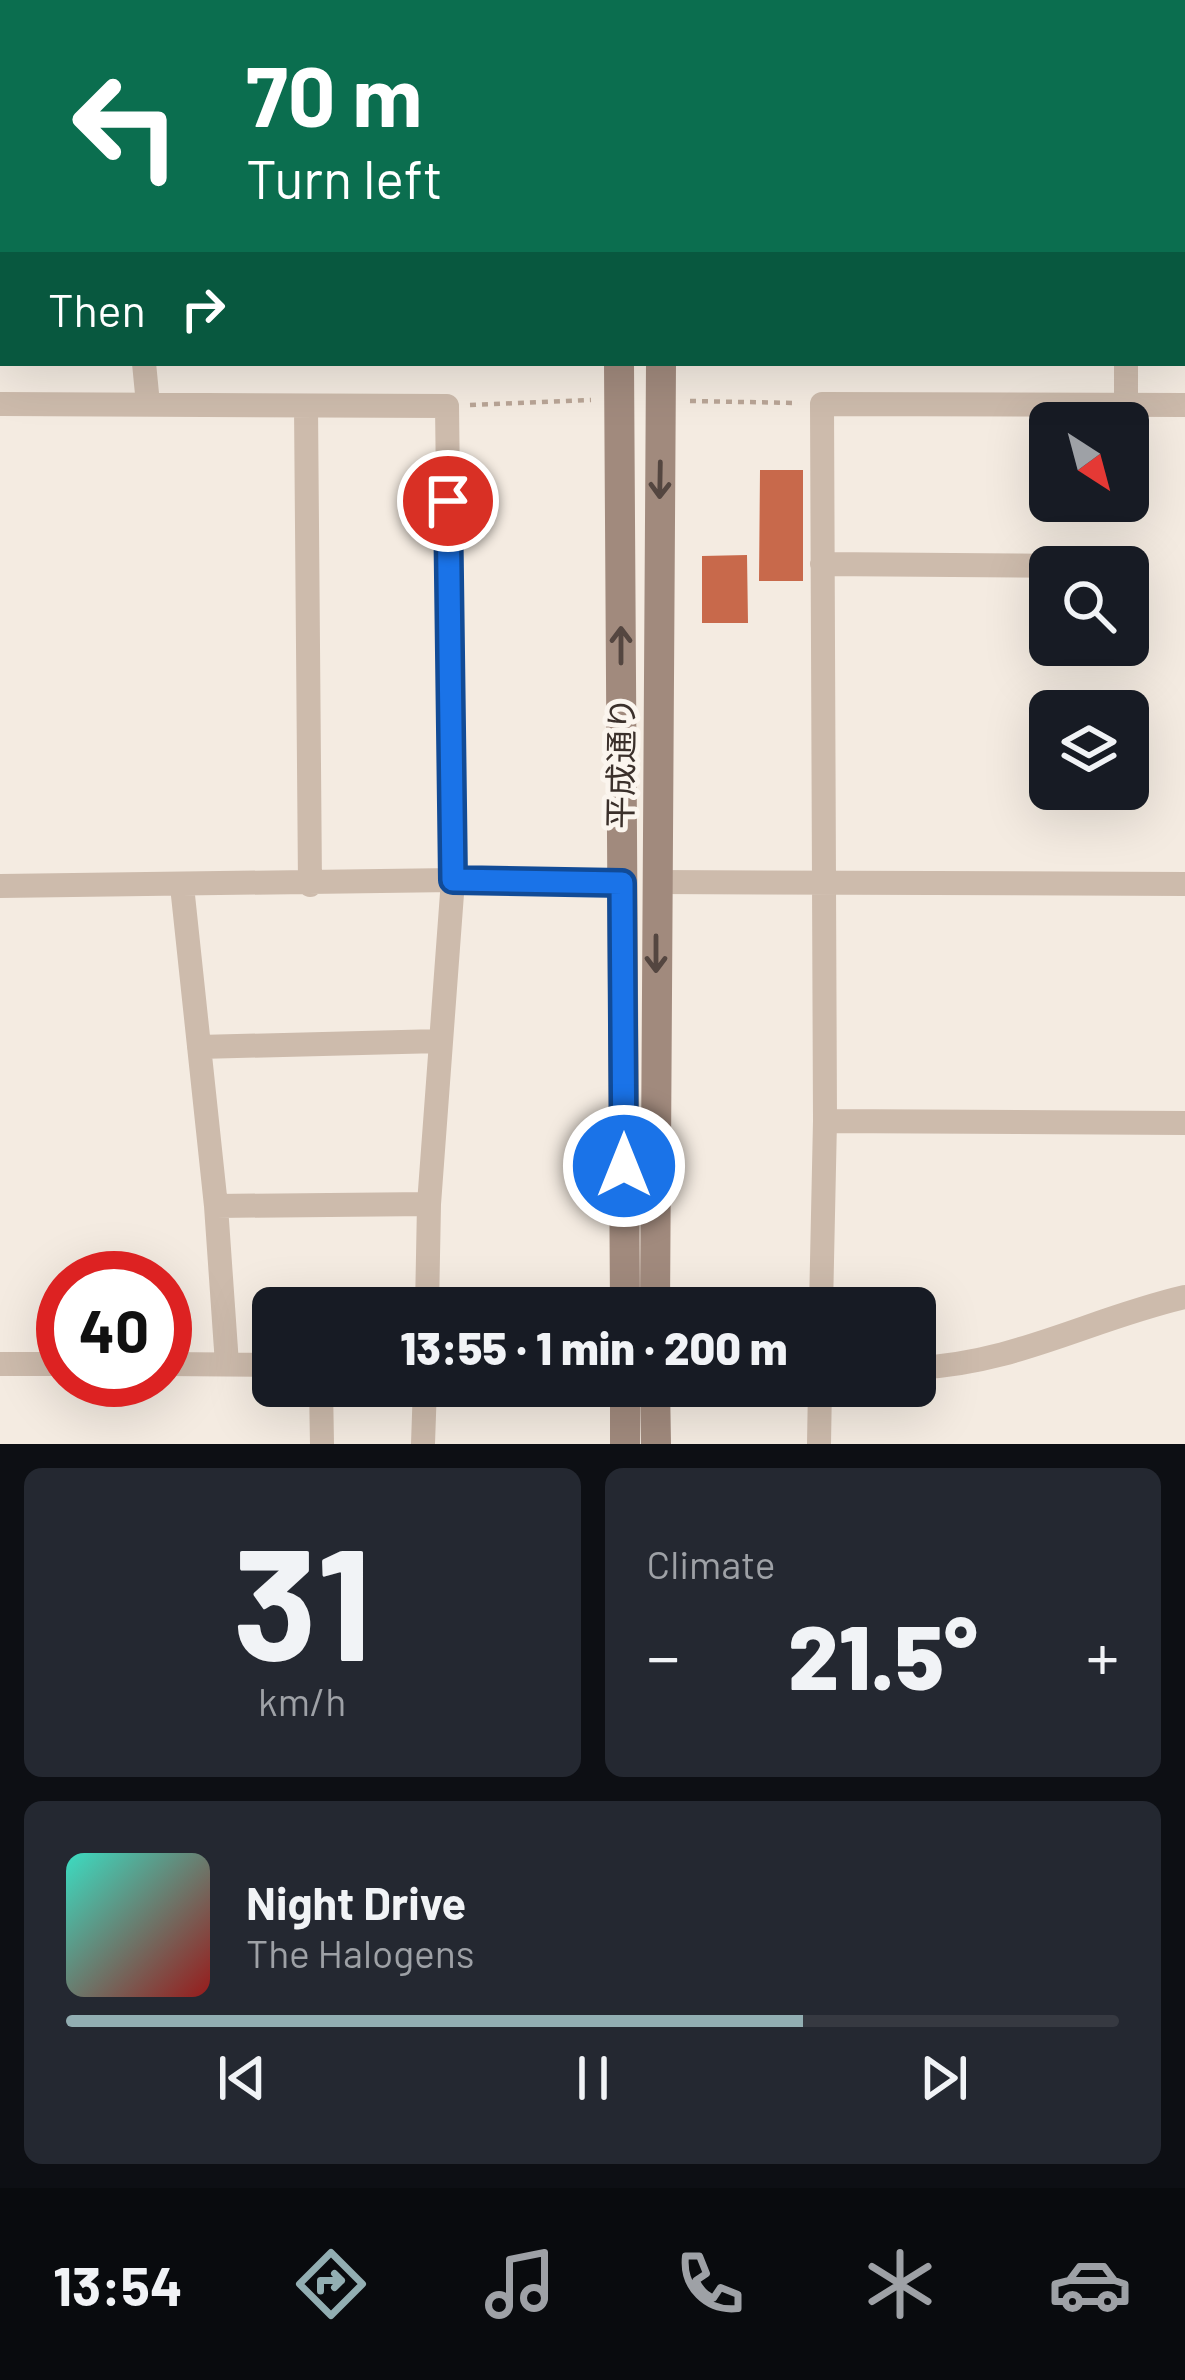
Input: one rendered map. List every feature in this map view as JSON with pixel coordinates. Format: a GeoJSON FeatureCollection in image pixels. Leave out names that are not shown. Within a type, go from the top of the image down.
{"type":"FeatureCollection","features":[{"type":"Feature","properties":{"kind":"street"},"geometry":{"type":"LineString","coordinates":[[144,366],[148,404]]}},
{"type":"Feature","properties":{"kind":"street","name":"平成通り"},"geometry":{"type":"LineString","coordinates":[[620,366],[625,1287]]}},
{"type":"Feature","properties":{"kind":"street","name":"平成通り"},"geometry":{"type":"LineString","coordinates":[[656,1287],[661,366]]}},
{"type":"Feature","properties":{"kind":"street"},"geometry":{"type":"LineString","coordinates":[[1126,366],[1126,402]]}},
{"type":"Feature","properties":{"kind":"street"},"geometry":{"type":"LineString","coordinates":[[0,404],[447,406],[453,880],[429,1204],[427,1287]]}},
{"type":"Feature","properties":{"kind":"street"},"geometry":{"type":"LineString","coordinates":[[821,1287],[822,404],[1029,405]]}},
{"type":"Feature","properties":{"kind":"street"},"geometry":{"type":"LineString","coordinates":[[1149,405],[1185,405]]}},
{"type":"Feature","properties":{"kind":"street"},"geometry":{"type":"LineString","coordinates":[[306,406],[310,885]]}},
{"type":"Feature","properties":{"kind":"street"},"geometry":{"type":"LineString","coordinates":[[822,564],[1029,566]]}},
{"type":"Feature","properties":{"kind":"street"},"geometry":{"type":"LineString","coordinates":[[0,886],[453,880],[622,883]]}},
{"type":"Feature","properties":{"kind":"street"},"geometry":{"type":"LineString","coordinates":[[656,882],[1185,884]]}},
{"type":"Feature","properties":{"kind":"street"},"geometry":{"type":"LineString","coordinates":[[182,886],[216,1206],[227,1364]]}},
{"type":"Feature","properties":{"kind":"street"},"geometry":{"type":"LineString","coordinates":[[200,1047],[441,1041]]}},
{"type":"Feature","properties":{"kind":"street"},"geometry":{"type":"LineString","coordinates":[[825,1121],[1185,1123]]}},
{"type":"Feature","properties":{"kind":"street"},"geometry":{"type":"LineString","coordinates":[[216,1206],[429,1204]]}},
{"type":"Feature","properties":{"kind":"street"},"geometry":{"type":"LineString","coordinates":[[936,1367],[962,1366],[1028,1348],[1142,1306],[1185,1297]]}},
{"type":"Feature","properties":{"kind":"street"},"geometry":{"type":"LineString","coordinates":[[0,1364],[36,1364]]}},
{"type":"Feature","properties":{"kind":"street"},"geometry":{"type":"LineString","coordinates":[[192,1364],[252,1365]]}},
{"type":"Feature","properties":{"kind":"street"},"geometry":{"type":"LineString","coordinates":[[321,1407],[322,1444]]}},
{"type":"Feature","properties":{"kind":"street"},"geometry":{"type":"LineString","coordinates":[[423,1444],[424,1407]]}},
{"type":"Feature","properties":{"kind":"street"},"geometry":{"type":"LineString","coordinates":[[625,1407],[625,1444]]}},
{"type":"Feature","properties":{"kind":"street"},"geometry":{"type":"LineString","coordinates":[[656,1407],[656,1444]]}},
{"type":"Feature","properties":{"kind":"street"},"geometry":{"type":"LineString","coordinates":[[819,1444],[820,1407]]}},
{"type":"Feature","properties":{"kind":"path"},"geometry":{"type":"LineString","coordinates":[[447,406],[598,400]]}},
{"type":"Feature","properties":{"kind":"path"},"geometry":{"type":"LineString","coordinates":[[690,401],[822,404]]}},
{"type":"Feature","properties":{"kind":"building"},"geometry":{"type":"Polygon","coordinates":[[[760,470],[803,470],[803,581],[759,581],[760,470]]]}},
{"type":"Feature","properties":{"kind":"building"},"geometry":{"type":"Polygon","coordinates":[[[747,555],[748,623],[702,623],[702,556],[747,555]]]}},
{"type":"Feature","properties":{"kind":"route"},"geometry":{"type":"LineString","coordinates":[[448,501],[453,880],[622,883],[624,1166]]}}]}
